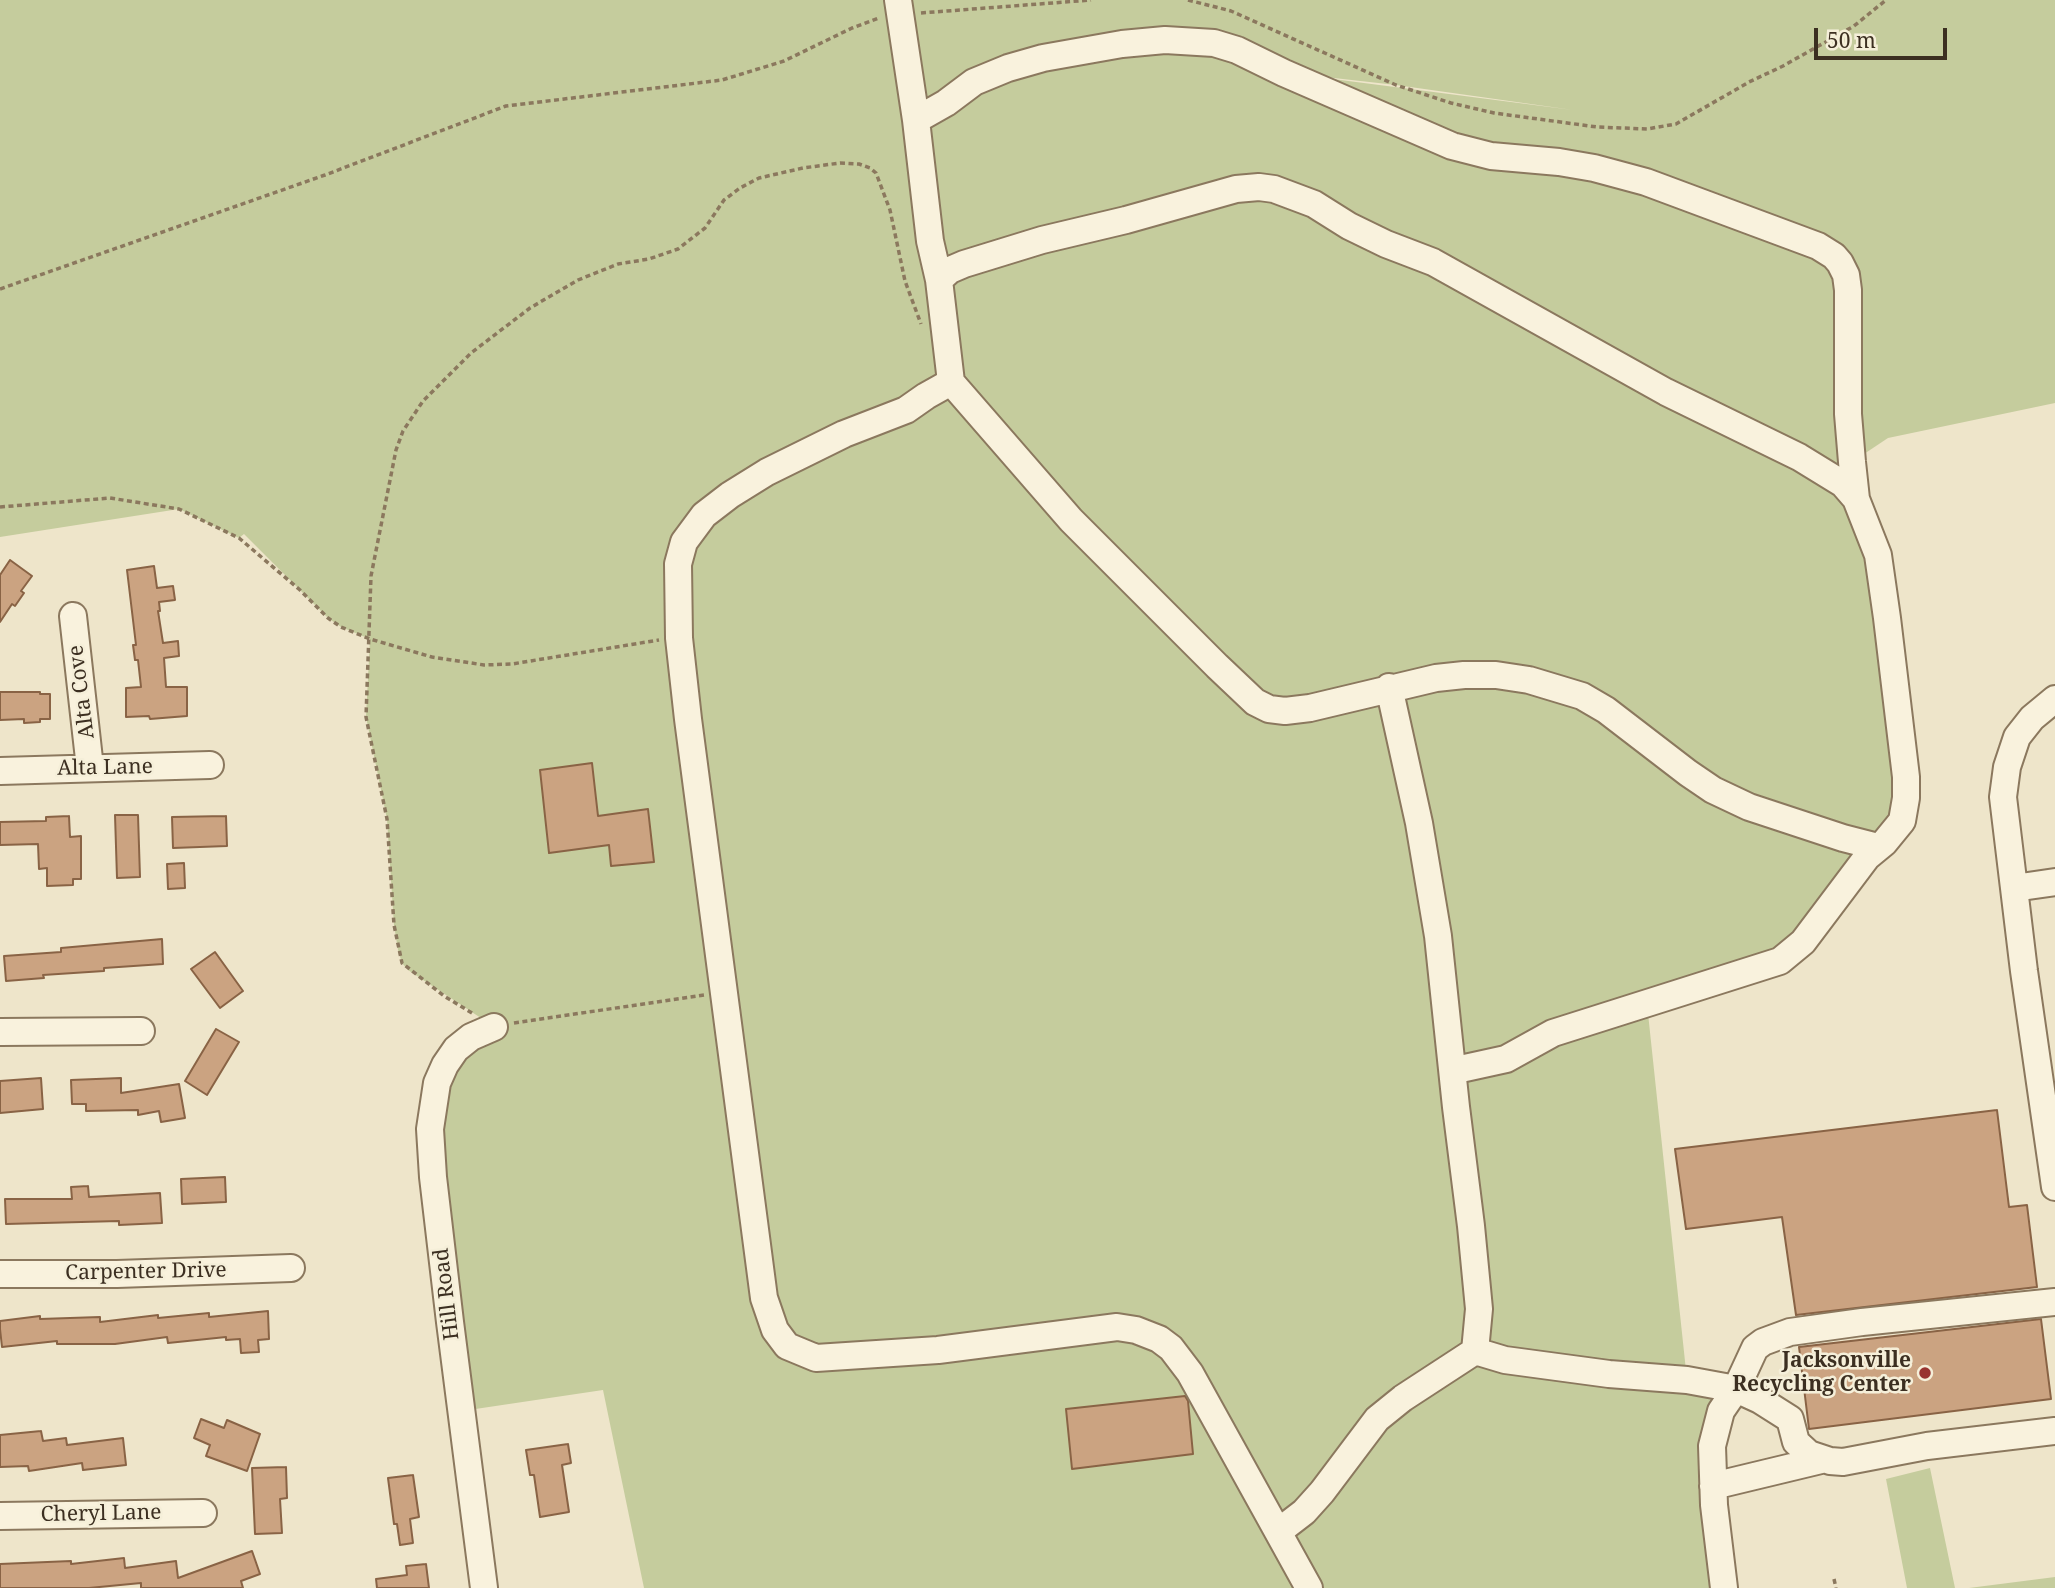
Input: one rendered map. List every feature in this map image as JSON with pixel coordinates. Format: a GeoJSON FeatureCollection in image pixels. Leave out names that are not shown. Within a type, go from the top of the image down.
{"type":"FeatureCollection","features":[{"type":"Feature","properties":{"kind":"street"},"geometry":{"type":"LineString","coordinates":[[898,7],[916,120],[930,241],[939,280],[951,382],[1071,520],[1255,702],[1269,709],[1285,711],[1310,708],[1388,687],[1464,675],[1507,677],[1561,688],[1606,710],[1713,790],[1749,807],[1878,847]]}},
{"type":"Feature","properties":{"kind":"street"},"geometry":{"type":"LineString","coordinates":[[916,120],[946,103],[974,82],[1031,61],[1122,44],[1165,40],[1213,43],[1237,50],[1452,146],[1491,156],[1594,168],[1646,182],[1818,246],[1840,262],[1846,275],[1848,290],[1848,414],[1856,499],[1878,555],[1906,777],[1902,821],[1867,857],[1803,942],[1780,961],[1553,1033],[1506,1059],[1465,1068],[1452,1067]]}},
{"type":"Feature","properties":{"kind":"street"},"geometry":{"type":"LineString","coordinates":[[939,280],[950,270],[964,264],[1042,240],[1138,217],[1236,189],[1274,189],[1314,204],[1349,226],[1386,244],[1433,262],[1666,392],[1799,457],[1843,484],[1856,499]]}},
{"type":"Feature","properties":{"kind":"street"},"geometry":{"type":"LineString","coordinates":[[951,382],[906,410],[844,434],[767,472],[730,495],[704,515],[684,542],[678,564],[678,638],[764,1298],[775,1330],[787,1346],[816,1358],[938,1350],[1117,1327],[1136,1329],[1159,1339],[1171,1348],[1190,1373],[1309,1588]]}},
{"type":"Feature","properties":{"kind":"street","name":"Alta Cove"},"geometry":{"type":"LineString","coordinates":[[73,616],[90,768]]}},
{"type":"Feature","properties":{"kind":"street"},"geometry":{"type":"LineString","coordinates":[[1388,687],[1431,885],[1441,961],[1479,1309],[1475,1351]]}},
{"type":"Feature","properties":{"kind":"street"},"geometry":{"type":"LineString","coordinates":[[2055,699],[2032,718],[2017,737],[2007,767],[2003,797],[2055,1187]]}},
{"type":"Feature","properties":{"kind":"street","name":"Alta Lane"},"geometry":{"type":"LineString","coordinates":[[0,771],[210,765]]}},
{"type":"Feature","properties":{"kind":"street"},"geometry":{"type":"LineString","coordinates":[[2014,888],[2055,882]]}},
{"type":"Feature","properties":{"kind":"street","name":"Hill Road"},"geometry":{"type":"LineString","coordinates":[[484,1588],[450,1322],[430,1129],[437,1083],[445,1065],[456,1049],[471,1037],[494,1027]]}},
{"type":"Feature","properties":{"kind":"street"},"geometry":{"type":"LineString","coordinates":[[0,1032],[141,1031]]}},
{"type":"Feature","properties":{"kind":"street","name":"Carpenter Drive"},"geometry":{"type":"LineString","coordinates":[[0,1274],[291,1268]]}},
{"type":"Feature","properties":{"kind":"street"},"geometry":{"type":"LineString","coordinates":[[1724,1588],[1713,1486],[1712,1446],[1721,1411],[1736,1389],[1755,1348],[1763,1342],[1790,1332],[2055,1302]]}},
{"type":"Feature","properties":{"kind":"street"},"geometry":{"type":"LineString","coordinates":[[1278,1532],[1304,1512],[1322,1492],[1377,1419],[1403,1398],[1475,1351],[1505,1360],[1609,1374],[1687,1380],[1736,1389],[1790,1419],[1796,1442],[1809,1454],[1821,1460]]}},
{"type":"Feature","properties":{"kind":"street"},"geometry":{"type":"LineString","coordinates":[[1713,1486],[1821,1460],[1843,1462],[1927,1446],[2055,1431]]}},
{"type":"Feature","properties":{"kind":"street","name":"Cheryl Lane"},"geometry":{"type":"LineString","coordinates":[[0,1516],[203,1513]]}},
{"type":"Feature","properties":{"kind":"path"},"geometry":{"type":"LineString","coordinates":[[0,289],[325,175],[506,106],[722,80],[784,61],[898,7],[947,12],[1091,0]]}},
{"type":"Feature","properties":{"kind":"path"},"geometry":{"type":"LineString","coordinates":[[1188,0],[1231,11],[1396,85],[1451,103],[1494,113],[1597,127],[1647,129],[1676,124],[1854,26],[1886,0]]}},
{"type":"Feature","properties":{"kind":"path"},"geometry":{"type":"LineString","coordinates":[[724,992],[548,1016],[494,1027],[408,970],[402,963],[394,925],[387,819],[366,717],[371,576],[389,475],[403,431],[423,401],[471,353],[530,309],[578,280],[618,264],[649,259],[678,249],[705,228],[724,201],[759,178],[840,163],[870,167],[876,173],[890,210],[905,281],[924,330]]}},
{"type":"Feature","properties":{"kind":"path"},"geometry":{"type":"LineString","coordinates":[[0,507],[110,498],[179,509],[239,538],[341,627],[370,639],[432,657],[484,665],[512,664],[678,638]]}},
{"type":"Feature","properties":{"kind":"path"},"geometry":{"type":"LineString","coordinates":[[1834,1579],[1836,1588]]}},
{"type":"Feature","properties":{"kind":"green space"},"geometry":{"type":"Polygon","coordinates":[[[0,0],[2055,0],[2055,403],[1888,438],[1852,462],[1906,798],[1803,942],[1647,1004],[1687,1380],[1736,1389],[1721,1411],[1724,1588],[644,1588],[603,1390],[462,1411],[437,1083],[493,1026],[408,970],[402,963],[394,925],[387,819],[366,717],[370,639],[341,627],[328,618],[244,534],[239,538],[179,509],[0,537],[0,0]],[[1325,77],[1573,110],[1396,85],[1325,77]]]}},
{"type":"Feature","properties":{"kind":"green space"},"geometry":{"type":"Polygon","coordinates":[[[1930,1468],[1955,1588],[1907,1588],[1886,1479],[1930,1468]]]}},
{"type":"Feature","properties":{"kind":"green space"},"geometry":{"type":"Polygon","coordinates":[[[2055,1577],[2055,1588],[1969,1588],[2055,1577]]]}},
{"type":"Feature","properties":{"kind":"building"},"geometry":{"type":"Polygon","coordinates":[[[10,560],[32,576],[21,591],[24,593],[15,606],[12,604],[0,622],[0,575],[10,560]]]}},
{"type":"Feature","properties":{"kind":"building"},"geometry":{"type":"Polygon","coordinates":[[[154,566],[157,588],[173,586],[175,600],[159,602],[158,611],[163,643],[178,641],[179,656],[164,658],[166,687],[187,687],[187,716],[150,719],[149,716],[126,717],[126,688],[141,687],[138,660],[135,660],[133,645],[136,645],[127,570],[154,566]]]}},
{"type":"Feature","properties":{"kind":"building"},"geometry":{"type":"Polygon","coordinates":[[[0,692],[50,694],[50,719],[24,723],[24,719],[0,720],[0,692]]]}},
{"type":"Feature","properties":{"kind":"building"},"geometry":{"type":"Polygon","coordinates":[[[592,763],[598,816],[648,809],[654,862],[611,866],[609,845],[549,853],[540,770],[592,763]]]}},
{"type":"Feature","properties":{"kind":"building"},"geometry":{"type":"Polygon","coordinates":[[[115,815],[138,815],[140,877],[117,878],[115,815]]]}},
{"type":"Feature","properties":{"kind":"building"},"geometry":{"type":"Polygon","coordinates":[[[69,816],[70,837],[81,836],[81,879],[73,879],[73,885],[47,886],[47,868],[39,869],[38,844],[0,845],[0,822],[46,821],[46,817],[69,816]]]}},
{"type":"Feature","properties":{"kind":"building"},"geometry":{"type":"Polygon","coordinates":[[[226,816],[227,846],[173,848],[172,817],[226,816]]]}},
{"type":"Feature","properties":{"kind":"building"},"geometry":{"type":"Polygon","coordinates":[[[184,863],[185,888],[168,889],[167,864],[184,863]]]}},
{"type":"Feature","properties":{"kind":"building"},"geometry":{"type":"Polygon","coordinates":[[[162,939],[163,964],[104,968],[104,971],[43,975],[44,978],[6,981],[4,956],[61,952],[61,948],[162,939]]]}},
{"type":"Feature","properties":{"kind":"building"},"geometry":{"type":"Polygon","coordinates":[[[215,952],[243,991],[220,1008],[191,969],[215,952]]]}},
{"type":"Feature","properties":{"kind":"building"},"geometry":{"type":"Polygon","coordinates":[[[216,1029],[239,1042],[207,1095],[185,1081],[216,1029]]]}},
{"type":"Feature","properties":{"kind":"building"},"geometry":{"type":"Polygon","coordinates":[[[41,1078],[43,1109],[0,1113],[0,1081],[41,1078]]]}},
{"type":"Feature","properties":{"kind":"building"},"geometry":{"type":"Polygon","coordinates":[[[121,1078],[121,1093],[179,1084],[185,1118],[161,1122],[159,1111],[138,1115],[138,1110],[86,1111],[86,1104],[72,1104],[71,1080],[121,1078]]]}},
{"type":"Feature","properties":{"kind":"building"},"geometry":{"type":"Polygon","coordinates":[[[1997,1110],[2009,1207],[2027,1205],[2037,1287],[1796,1315],[1782,1217],[1686,1229],[1675,1149],[1997,1110]]]}},
{"type":"Feature","properties":{"kind":"building"},"geometry":{"type":"Polygon","coordinates":[[[225,1177],[226,1202],[182,1204],[181,1179],[225,1177]]]}},
{"type":"Feature","properties":{"kind":"building"},"geometry":{"type":"Polygon","coordinates":[[[88,1186],[89,1197],[160,1193],[162,1223],[119,1225],[119,1221],[6,1224],[5,1199],[72,1199],[71,1187],[88,1186]]]}},
{"type":"Feature","properties":{"kind":"building"},"geometry":{"type":"Polygon","coordinates":[[[268,1311],[269,1339],[258,1340],[259,1352],[241,1353],[240,1339],[226,1340],[226,1337],[168,1343],[167,1337],[115,1344],[57,1344],[57,1341],[2,1347],[0,1329],[0,1321],[40,1316],[40,1319],[100,1317],[100,1322],[158,1315],[158,1318],[209,1313],[209,1317],[268,1311]]]}},
{"type":"Feature","properties":{"kind":"building","name":"Jacksonville Recycling Center"},"geometry":{"type":"Polygon","coordinates":[[[2041,1319],[2051,1399],[1809,1429],[1799,1347],[2041,1319]]]}},
{"type":"Feature","properties":{"kind":"building"},"geometry":{"type":"Polygon","coordinates":[[[1185,1396],[1188,1401],[1193,1454],[1072,1469],[1066,1409],[1185,1396]]]}},
{"type":"Feature","properties":{"kind":"building"},"geometry":{"type":"Polygon","coordinates":[[[201,1419],[224,1428],[227,1420],[260,1434],[247,1471],[206,1456],[210,1445],[194,1438],[201,1419]]]}},
{"type":"Feature","properties":{"kind":"building"},"geometry":{"type":"Polygon","coordinates":[[[41,1431],[43,1441],[66,1438],[67,1445],[123,1438],[126,1465],[83,1470],[82,1463],[29,1471],[28,1466],[0,1467],[0,1435],[41,1431]]]}},
{"type":"Feature","properties":{"kind":"building"},"geometry":{"type":"Polygon","coordinates":[[[568,1444],[571,1463],[562,1465],[569,1512],[540,1517],[534,1475],[530,1475],[526,1450],[568,1444]]]}},
{"type":"Feature","properties":{"kind":"building"},"geometry":{"type":"Polygon","coordinates":[[[286,1467],[287,1498],[280,1499],[282,1533],[255,1534],[252,1468],[286,1467]]]}},
{"type":"Feature","properties":{"kind":"building"},"geometry":{"type":"Polygon","coordinates":[[[413,1475],[419,1517],[410,1519],[413,1543],[400,1545],[397,1524],[394,1524],[388,1478],[413,1475]]]}},
{"type":"Feature","properties":{"kind":"building"},"geometry":{"type":"Polygon","coordinates":[[[252,1551],[260,1574],[241,1581],[243,1588],[141,1588],[141,1583],[89,1588],[0,1588],[0,1564],[71,1561],[71,1564],[124,1558],[125,1568],[176,1561],[178,1578],[252,1551]]]}},
{"type":"Feature","properties":{"kind":"building"},"geometry":{"type":"Polygon","coordinates":[[[426,1564],[429,1588],[377,1588],[376,1579],[407,1575],[406,1566],[426,1564]]]}},
{"type":"Feature","properties":{"kind":"place","name":"Jacksonville Recycling Center"},"geometry":{"type":"Point","coordinates":[1925,1373]}}]}
